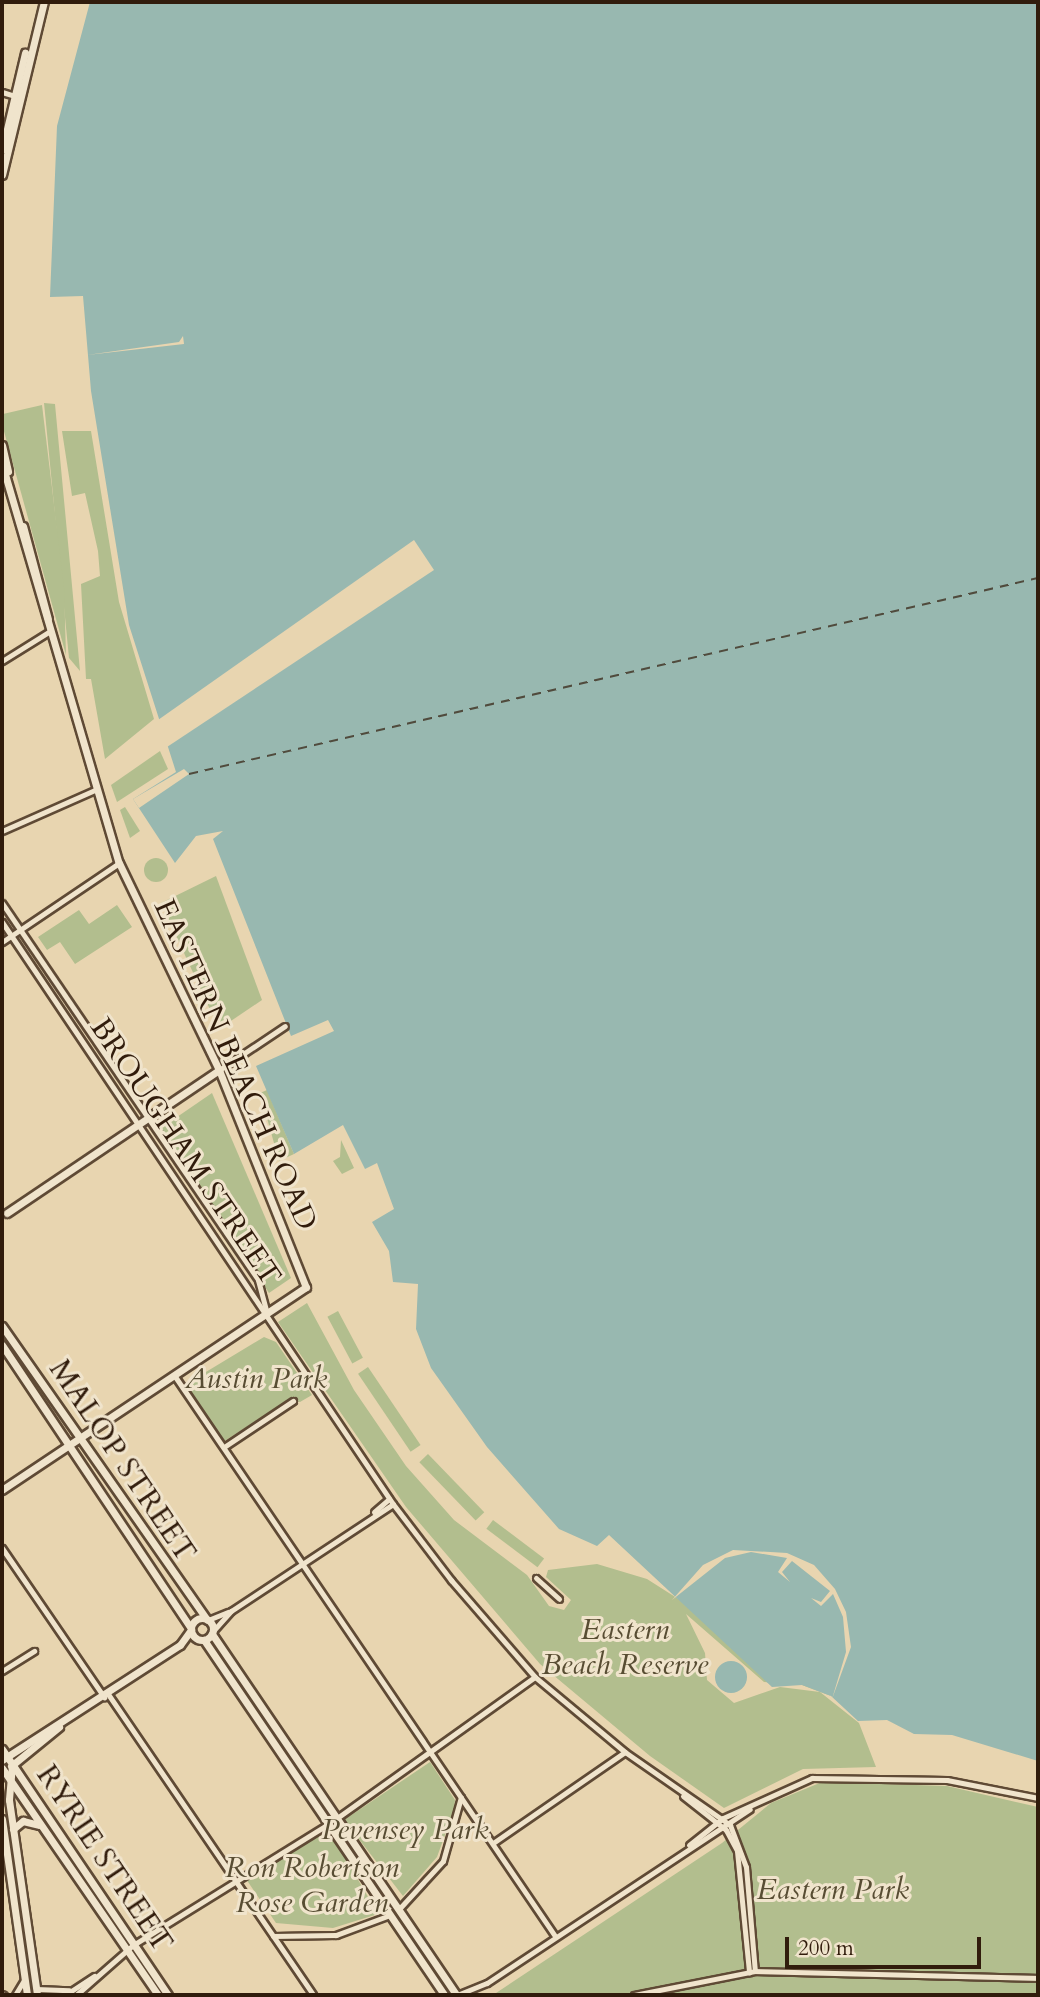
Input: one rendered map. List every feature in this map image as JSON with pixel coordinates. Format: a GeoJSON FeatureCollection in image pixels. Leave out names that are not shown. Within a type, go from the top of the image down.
{"type":"FeatureCollection","features":[{"type":"Feature","properties":{"kind":"street"},"geometry":{"type":"LineString","coordinates":[[2,151],[42,2]]}},
{"type":"Feature","properties":{"kind":"street"},"geometry":{"type":"LineString","coordinates":[[2,92],[16,96]]}},
{"type":"Feature","properties":{"kind":"street"},"geometry":{"type":"LineString","coordinates":[[2,175],[16,96]]}},
{"type":"Feature","properties":{"kind":"street"},"geometry":{"type":"LineString","coordinates":[[2,445],[50,631]]}},
{"type":"Feature","properties":{"kind":"street"},"geometry":{"type":"LineString","coordinates":[[2,464],[50,631]]}},
{"type":"Feature","properties":{"kind":"street"},"geometry":{"type":"LineString","coordinates":[[2,661],[50,631]]}},
{"type":"Feature","properties":{"kind":"street","name":"EASTERN BEACH ROAD"},"geometry":{"type":"LineString","coordinates":[[50,631],[95,790],[119,863],[219,1070],[306,1287],[267,1313]]}},
{"type":"Feature","properties":{"kind":"street"},"geometry":{"type":"LineString","coordinates":[[2,831],[95,790]]}},
{"type":"Feature","properties":{"kind":"street"},"geometry":{"type":"LineString","coordinates":[[2,942],[119,863]]}},
{"type":"Feature","properties":{"kind":"street","name":"BROUGHAM STREET"},"geometry":{"type":"LineString","coordinates":[[2,903],[259,1282],[267,1313]]}},
{"type":"Feature","properties":{"kind":"street","name":"BROUGHAM STREET"},"geometry":{"type":"LineString","coordinates":[[2,922],[267,1313]]}},
{"type":"Feature","properties":{"kind":"street"},"geometry":{"type":"LineString","coordinates":[[7,1213],[285,1026]]}},
{"type":"Feature","properties":{"kind":"street"},"geometry":{"type":"LineString","coordinates":[[216,1238],[225,1232]]}},
{"type":"Feature","properties":{"kind":"street"},"geometry":{"type":"LineString","coordinates":[[2,1490],[267,1313],[391,1501],[535,1677],[625,1752],[725,1821],[746,1867],[752,1972]]}},
{"type":"Feature","properties":{"kind":"street","name":"MALOP STREET"},"geometry":{"type":"LineString","coordinates":[[2,1326],[169,1571],[208,1620],[212,1632]]}},
{"type":"Feature","properties":{"kind":"street","name":"MALOP STREET"},"geometry":{"type":"LineString","coordinates":[[2,1345],[160,1577],[191,1629],[203,1640]]}},
{"type":"Feature","properties":{"kind":"street"},"geometry":{"type":"LineString","coordinates":[[174,1375],[555,1936]]}},
{"type":"Feature","properties":{"kind":"street"},"geometry":{"type":"LineString","coordinates":[[222,1446],[293,1401]]}},
{"type":"Feature","properties":{"kind":"street"},"geometry":{"type":"LineString","coordinates":[[97,1975],[67,1993],[37,1992],[4,1772],[59,1727],[180,1645],[191,1629],[230,1611],[391,1501]]}},
{"type":"Feature","properties":{"kind":"street"},"geometry":{"type":"LineString","coordinates":[[125,1525],[134,1519]]}},
{"type":"Feature","properties":{"kind":"street"},"geometry":{"type":"LineString","coordinates":[[2,1548],[313,1995]]}},
{"type":"Feature","properties":{"kind":"street"},"geometry":{"type":"LineString","coordinates":[[160,1577],[169,1571]]}},
{"type":"Feature","properties":{"kind":"street"},"geometry":{"type":"LineString","coordinates":[[536,1578],[559,1599]]}},
{"type":"Feature","properties":{"kind":"street"},"geometry":{"type":"LineString","coordinates":[[180,1645],[203,1640],[230,1611]]}},
{"type":"Feature","properties":{"kind":"street"},"geometry":{"type":"LineString","coordinates":[[212,1632],[457,1995],[487,1983]]}},
{"type":"Feature","properties":{"kind":"street"},"geometry":{"type":"LineString","coordinates":[[203,1640],[444,1995]]}},
{"type":"Feature","properties":{"kind":"street"},"geometry":{"type":"LineString","coordinates":[[2,1671],[34,1651]]}},
{"type":"Feature","properties":{"kind":"street"},"geometry":{"type":"LineString","coordinates":[[76,1995],[130,1947],[192,1914],[235,1880],[337,1818],[535,1677]]}},
{"type":"Feature","properties":{"kind":"street"},"geometry":{"type":"LineString","coordinates":[[4,1758],[59,1727]]}},
{"type":"Feature","properties":{"kind":"street","name":"RYRIE STREET"},"geometry":{"type":"LineString","coordinates":[[2,1749],[4,1758],[12,1765],[158,1995]]}},
{"type":"Feature","properties":{"kind":"street"},"geometry":{"type":"LineString","coordinates":[[493,1843],[625,1752]]}},
{"type":"Feature","properties":{"kind":"street","name":"RYRIE STREET"},"geometry":{"type":"LineString","coordinates":[[4,1772],[130,1947],[168,1995]]}},
{"type":"Feature","properties":{"kind":"street"},"geometry":{"type":"LineString","coordinates":[[476,1995],[487,1983],[719,1824],[752,1806],[818,1777],[947,1780],[1038,1798]]}},
{"type":"Feature","properties":{"kind":"street"},"geometry":{"type":"LineString","coordinates":[[673,1786],[719,1824],[741,1870],[752,1972]]}},
{"type":"Feature","properties":{"kind":"street"},"geometry":{"type":"LineString","coordinates":[[273,1936],[336,1935],[390,1915],[399,1909],[424,1888],[446,1856],[461,1797]]}},
{"type":"Feature","properties":{"kind":"street"},"geometry":{"type":"LineString","coordinates":[[2,1819],[27,1995]]}},
{"type":"Feature","properties":{"kind":"street"},"geometry":{"type":"LineString","coordinates":[[13,1830],[23,1821],[43,1827]]}},
{"type":"Feature","properties":{"kind":"street"},"geometry":{"type":"LineString","coordinates":[[416,1953],[425,1947]]}},
{"type":"Feature","properties":{"kind":"street"},"geometry":{"type":"LineString","coordinates":[[634,1995],[752,1972],[1038,1978]]}},
{"type":"Feature","properties":{"kind":"street"},"geometry":{"type":"LineString","coordinates":[[15,1995],[25,1979]]}},
{"type":"Feature","properties":{"kind":"green space"},"geometry":{"type":"Polygon","coordinates":[[[44,403],[55,404],[80,671],[69,658],[44,403]]]}},
{"type":"Feature","properties":{"kind":"green space"},"geometry":{"type":"Polygon","coordinates":[[[42,405],[64,587],[66,655],[2,424],[3,414],[42,405]]]}},
{"type":"Feature","properties":{"kind":"green space"},"geometry":{"type":"Polygon","coordinates":[[[62,431],[91,431],[119,602],[154,719],[105,759],[91,679],[86,679],[81,584],[100,576],[98,551],[85,493],[72,496],[62,431]]]}},
{"type":"Feature","properties":{"kind":"green space"},"geometry":{"type":"Polygon","coordinates":[[[160,751],[168,769],[117,802],[111,785],[160,751]]]}},
{"type":"Feature","properties":{"kind":"green space"},"geometry":{"type":"Polygon","coordinates":[[[125,807],[140,831],[130,838],[120,810],[125,807]]]}},
{"type":"Feature","properties":{"kind":"green space"},"geometry":{"type":"Polygon","coordinates":[[[156,858],[167,865],[168,870],[161,881],[156,882],[145,875],[144,870],[151,859],[156,858]]]}},
{"type":"Feature","properties":{"kind":"green space"},"geometry":{"type":"Polygon","coordinates":[[[216,876],[262,1000],[219,1029],[161,903],[216,876]]]}},
{"type":"Feature","properties":{"kind":"green space"},"geometry":{"type":"Polygon","coordinates":[[[117,905],[132,927],[75,964],[60,942],[47,950],[38,937],[79,910],[89,924],[117,905]]]}},
{"type":"Feature","properties":{"kind":"green space"},"geometry":{"type":"Polygon","coordinates":[[[267,1090],[294,1154],[279,1161],[260,1093],[267,1090]]]}},
{"type":"Feature","properties":{"kind":"green space"},"geometry":{"type":"Polygon","coordinates":[[[212,1093],[291,1278],[269,1293],[161,1128],[212,1093]]]}},
{"type":"Feature","properties":{"kind":"green space"},"geometry":{"type":"Polygon","coordinates":[[[341,1140],[354,1168],[342,1174],[333,1161],[340,1157],[341,1140]]]}},
{"type":"Feature","properties":{"kind":"green space","name":"Eastern Beach Reserve"},"geometry":{"type":"Polygon","coordinates":[[[307,1303],[354,1390],[406,1466],[454,1520],[527,1575],[549,1606],[564,1610],[571,1600],[546,1577],[548,1570],[597,1564],[647,1579],[831,1696],[802,1685],[764,1682],[686,1614],[705,1653],[707,1680],[734,1703],[780,1687],[820,1692],[859,1723],[876,1767],[803,1769],[724,1808],[650,1756],[540,1664],[406,1507],[278,1322],[307,1303]]]}},
{"type":"Feature","properties":{"kind":"green space"},"geometry":{"type":"Polygon","coordinates":[[[338,1311],[363,1358],[352,1363],[327,1317],[338,1311]]]}},
{"type":"Feature","properties":{"kind":"green space","name":"Austin Park"},"geometry":{"type":"Polygon","coordinates":[[[264,1337],[276,1342],[312,1395],[300,1402],[290,1399],[223,1442],[186,1384],[264,1337]]]}},
{"type":"Feature","properties":{"kind":"green space"},"geometry":{"type":"Polygon","coordinates":[[[368,1367],[421,1445],[411,1452],[358,1374],[368,1367]]]}},
{"type":"Feature","properties":{"kind":"green space"},"geometry":{"type":"Polygon","coordinates":[[[428,1454],[484,1512],[476,1521],[419,1462],[428,1454]]]}},
{"type":"Feature","properties":{"kind":"green space"},"geometry":{"type":"Polygon","coordinates":[[[493,1520],[544,1559],[537,1567],[486,1529],[493,1520]]]}},
{"type":"Feature","properties":{"kind":"green space","name":"Pevensey Park"},"geometry":{"type":"Polygon","coordinates":[[[430,1762],[455,1800],[454,1810],[437,1857],[403,1896],[344,1820],[430,1762]]]}},
{"type":"Feature","properties":{"kind":"green space","name":"Eastern Park"},"geometry":{"type":"Polygon","coordinates":[[[822,1782],[947,1786],[1038,1807],[1038,1995],[493,1995],[722,1843],[771,1803],[822,1782]]]}},
{"type":"Feature","properties":{"kind":"green space","name":"Ron Robertson Rose Garden"},"geometry":{"type":"Polygon","coordinates":[[[328,1828],[378,1914],[333,1928],[276,1923],[244,1876],[328,1828]]]}},
{"type":"Feature","properties":{"kind":"water"},"geometry":{"type":"Polygon","coordinates":[[[90,2],[1038,2],[1038,1761],[952,1735],[914,1734],[887,1720],[858,1721],[831,1696],[802,1685],[772,1687],[609,1535],[597,1546],[559,1529],[487,1447],[431,1368],[416,1329],[418,1284],[393,1282],[389,1251],[372,1222],[394,1209],[377,1163],[365,1169],[343,1125],[294,1154],[256,1066],[334,1031],[328,1020],[291,1036],[213,839],[223,831],[196,836],[175,863],[133,799],[176,772],[129,625],[91,391],[83,296],[50,297],[57,126],[90,2]]]}},
{"type":"Feature","properties":{"kind":"water"},"geometry":{"type":"Polygon","coordinates":[[[731,1661],[742,1666],[747,1677],[742,1688],[731,1693],[720,1688],[715,1677],[720,1666],[731,1661]]]}},
{"type":"Feature","properties":{"kind":"pier"},"geometry":{"type":"Polygon","coordinates":[[[183,336],[184,344],[87,355],[179,342],[183,336]]]}},
{"type":"Feature","properties":{"kind":"pier"},"geometry":{"type":"Polygon","coordinates":[[[414,540],[434,570],[167,747],[158,720],[414,540]]]}},
{"type":"Feature","properties":{"kind":"pier"},"geometry":{"type":"Polygon","coordinates":[[[184,769],[189,774],[139,808],[133,799],[184,769]]]}},
{"type":"Feature","properties":{"kind":"pier"},"geometry":{"type":"Polygon","coordinates":[[[733,1550],[787,1553],[814,1565],[835,1589],[846,1612],[851,1647],[832,1699],[846,1652],[843,1617],[833,1594],[821,1606],[811,1598],[821,1602],[830,1591],[792,1561],[782,1572],[790,1582],[778,1572],[787,1558],[751,1552],[725,1558],[672,1600],[703,1565],[733,1550]]]}},
{"type":"Feature","properties":{"kind":"ferry route"},"geometry":{"type":"LineString","coordinates":[[189,774],[1038,578]]}}]}
